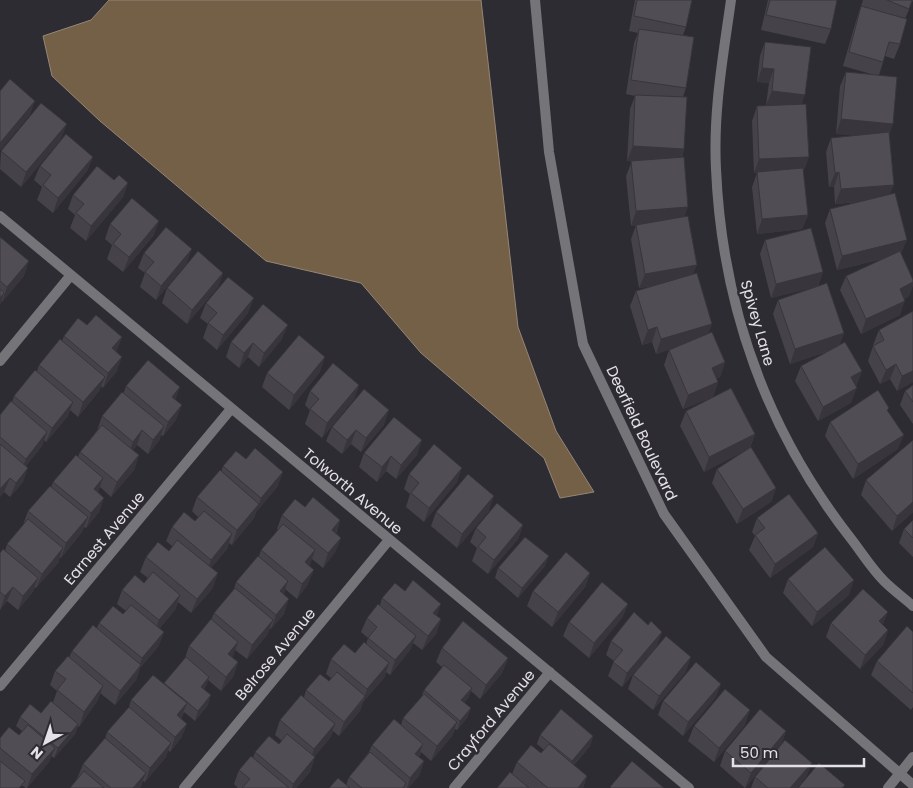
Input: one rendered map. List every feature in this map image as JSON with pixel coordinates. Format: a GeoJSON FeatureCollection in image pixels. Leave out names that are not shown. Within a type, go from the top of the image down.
{"type":"FeatureCollection","features":[{"type":"Feature","properties":{"kind":"street","name":"Deerfield Boulevard"},"geometry":{"type":"LineString","coordinates":[[535,0],[549,152],[584,344],[664,514],[766,657],[913,786]]}},
{"type":"Feature","properties":{"kind":"street","name":"Spivey Lane"},"geometry":{"type":"LineString","coordinates":[[731,0],[717,97],[716,168],[721,234],[736,304],[757,376],[791,449],[827,509],[884,581],[913,606]]}},
{"type":"Feature","properties":{"kind":"street","name":"Tolworth Avenue"},"geometry":{"type":"LineString","coordinates":[[0,216],[689,788]]}},
{"type":"Feature","properties":{"kind":"street"},"geometry":{"type":"LineString","coordinates":[[0,361],[71,275]]}},
{"type":"Feature","properties":{"kind":"street","name":"Earnest Avenue"},"geometry":{"type":"LineString","coordinates":[[0,686],[231,409]]}},
{"type":"Feature","properties":{"kind":"street","name":"Belrose Avenue"},"geometry":{"type":"LineString","coordinates":[[184,788],[389,540]]}},
{"type":"Feature","properties":{"kind":"street","name":"Crayford Avenue"},"geometry":{"type":"LineString","coordinates":[[454,788],[550,672]]}},
{"type":"Feature","properties":{"kind":"street"},"geometry":{"type":"LineString","coordinates":[[888,788],[913,757]]}},
{"type":"Feature","properties":{"kind":"shaded area"},"geometry":{"type":"Polygon","coordinates":[[[109,0],[481,0],[518,327],[556,431],[594,492],[560,498],[544,458],[421,353],[361,283],[266,261],[100,121],[52,76],[43,36],[91,20],[109,0]]]}},
{"type":"Feature","properties":{"kind":"building"},"geometry":{"type":"Polygon","coordinates":[[[637,0],[692,0],[686,27],[634,16],[637,0]]]}},
{"type":"Feature","properties":{"kind":"building"},"geometry":{"type":"Polygon","coordinates":[[[770,0],[837,0],[831,29],[766,15],[770,0]]]}},
{"type":"Feature","properties":{"kind":"building"},"geometry":{"type":"Polygon","coordinates":[[[887,0],[912,0],[909,9],[887,0]]]}},
{"type":"Feature","properties":{"kind":"building"},"geometry":{"type":"Polygon","coordinates":[[[861,6],[907,19],[900,44],[889,42],[883,62],[849,52],[861,6]]]}},
{"type":"Feature","properties":{"kind":"building"},"geometry":{"type":"Polygon","coordinates":[[[639,29],[694,37],[686,88],[631,80],[639,29]]]}},
{"type":"Feature","properties":{"kind":"building"},"geometry":{"type":"Polygon","coordinates":[[[765,42],[811,47],[805,95],[772,91],[774,69],[762,68],[765,42]]]}},
{"type":"Feature","properties":{"kind":"building"},"geometry":{"type":"Polygon","coordinates":[[[846,72],[897,77],[893,124],[841,119],[846,72]]]}},
{"type":"Feature","properties":{"kind":"building"},"geometry":{"type":"Polygon","coordinates":[[[10,79],[35,101],[0,143],[0,91],[10,79]]]}},
{"type":"Feature","properties":{"kind":"building"},"geometry":{"type":"Polygon","coordinates":[[[635,95],[687,97],[684,149],[633,146],[635,95]]]}},
{"type":"Feature","properties":{"kind":"building"},"geometry":{"type":"Polygon","coordinates":[[[41,103],[67,124],[26,172],[1,151],[41,103]]]}},
{"type":"Feature","properties":{"kind":"building"},"geometry":{"type":"Polygon","coordinates":[[[806,104],[809,157],[759,159],[757,106],[806,104]]]}},
{"type":"Feature","properties":{"kind":"building"},"geometry":{"type":"Polygon","coordinates":[[[889,132],[894,185],[841,189],[839,172],[835,173],[831,138],[889,132]]]}},
{"type":"Feature","properties":{"kind":"building"},"geometry":{"type":"Polygon","coordinates":[[[66,134],[93,157],[58,198],[43,185],[51,175],[40,166],[66,134]]]}},
{"type":"Feature","properties":{"kind":"building"},"geometry":{"type":"Polygon","coordinates":[[[684,157],[688,207],[636,211],[631,161],[684,157]]]}},
{"type":"Feature","properties":{"kind":"building"},"geometry":{"type":"Polygon","coordinates":[[[97,166],[114,180],[119,175],[128,183],[91,226],[76,213],[84,204],[73,195],[97,166]]]}},
{"type":"Feature","properties":{"kind":"building"},"geometry":{"type":"Polygon","coordinates":[[[803,168],[808,215],[762,219],[757,172],[803,168]]]}},
{"type":"Feature","properties":{"kind":"building"},"geometry":{"type":"Polygon","coordinates":[[[895,193],[907,240],[842,256],[830,209],[895,193]]]}},
{"type":"Feature","properties":{"kind":"building"},"geometry":{"type":"Polygon","coordinates":[[[132,198],[159,221],[129,257],[113,244],[121,234],[110,224],[132,198]]]}},
{"type":"Feature","properties":{"kind":"building"},"geometry":{"type":"Polygon","coordinates":[[[688,216],[697,265],[645,274],[636,225],[688,216]]]}},
{"type":"Feature","properties":{"kind":"building"},"geometry":{"type":"Polygon","coordinates":[[[166,227],[192,249],[161,286],[145,272],[154,262],[144,253],[166,227]]]}},
{"type":"Feature","properties":{"kind":"building"},"geometry":{"type":"Polygon","coordinates":[[[811,228],[823,272],[776,284],[765,240],[811,228]]]}},
{"type":"Feature","properties":{"kind":"building"},"geometry":{"type":"Polygon","coordinates":[[[0,237],[29,261],[7,287],[0,281],[0,237]]]}},
{"type":"Feature","properties":{"kind":"building"},"geometry":{"type":"Polygon","coordinates":[[[198,251],[223,273],[192,310],[167,288],[198,251]]]}},
{"type":"Feature","properties":{"kind":"building"},"geometry":{"type":"Polygon","coordinates":[[[900,251],[913,280],[913,282],[900,289],[905,301],[866,319],[846,276],[900,251]]]}},
{"type":"Feature","properties":{"kind":"building"},"geometry":{"type":"Polygon","coordinates":[[[697,273],[712,324],[661,339],[657,327],[648,330],[636,291],[697,273]]]}},
{"type":"Feature","properties":{"kind":"building"},"geometry":{"type":"Polygon","coordinates":[[[228,277],[254,298],[223,335],[208,323],[217,313],[206,303],[228,277]]]}},
{"type":"Feature","properties":{"kind":"building"},"geometry":{"type":"Polygon","coordinates":[[[827,283],[844,333],[795,349],[778,300],[827,283]]]}},
{"type":"Feature","properties":{"kind":"building"},"geometry":{"type":"Polygon","coordinates":[[[0,289],[4,293],[0,298],[0,289]]]}},
{"type":"Feature","properties":{"kind":"building"},"geometry":{"type":"Polygon","coordinates":[[[263,304],[288,325],[264,353],[253,343],[244,353],[231,342],[263,304]]]}},
{"type":"Feature","properties":{"kind":"building"},"geometry":{"type":"Polygon","coordinates":[[[913,311],[913,371],[902,376],[896,364],[886,370],[873,346],[884,340],[879,330],[913,311]]]}},
{"type":"Feature","properties":{"kind":"building"},"geometry":{"type":"Polygon","coordinates":[[[96,315],[122,337],[112,348],[122,357],[108,373],[64,336],[78,318],[87,325],[96,315]]]}},
{"type":"Feature","properties":{"kind":"building"},"geometry":{"type":"Polygon","coordinates":[[[712,332],[725,362],[712,368],[718,382],[688,395],[669,350],[712,332]]]}},
{"type":"Feature","properties":{"kind":"building"},"geometry":{"type":"Polygon","coordinates":[[[299,335],[325,357],[294,395],[267,373],[299,335]]]}},
{"type":"Feature","properties":{"kind":"building"},"geometry":{"type":"Polygon","coordinates":[[[60,339],[105,377],[83,402],[39,365],[60,339]]]}},
{"type":"Feature","properties":{"kind":"building"},"geometry":{"type":"Polygon","coordinates":[[[845,342],[862,371],[851,377],[857,388],[823,407],[801,366],[845,342]]]}},
{"type":"Feature","properties":{"kind":"building"},"geometry":{"type":"Polygon","coordinates":[[[148,360],[180,387],[172,397],[182,405],[168,422],[126,386],[148,360]]]}},
{"type":"Feature","properties":{"kind":"building"},"geometry":{"type":"Polygon","coordinates":[[[333,363],[359,385],[327,423],[310,409],[319,399],[310,391],[333,363]]]}},
{"type":"Feature","properties":{"kind":"building"},"geometry":{"type":"Polygon","coordinates":[[[35,370],[73,402],[52,428],[14,396],[35,370]]]}},
{"type":"Feature","properties":{"kind":"building"},"geometry":{"type":"Polygon","coordinates":[[[913,385],[913,402],[905,391],[913,385]]]}},
{"type":"Feature","properties":{"kind":"building"},"geometry":{"type":"Polygon","coordinates":[[[731,388],[755,434],[709,457],[686,411],[731,388]]]}},
{"type":"Feature","properties":{"kind":"building"},"geometry":{"type":"Polygon","coordinates":[[[364,389],[389,410],[366,438],[356,430],[347,440],[332,427],[364,389]]]}},
{"type":"Feature","properties":{"kind":"building"},"geometry":{"type":"Polygon","coordinates":[[[878,390],[889,408],[887,410],[904,435],[858,464],[830,422],[878,390]]]}},
{"type":"Feature","properties":{"kind":"building"},"geometry":{"type":"Polygon","coordinates":[[[122,392],[164,426],[153,440],[142,430],[133,442],[102,416],[122,392]]]}},
{"type":"Feature","properties":{"kind":"building"},"geometry":{"type":"Polygon","coordinates":[[[11,401],[47,432],[26,459],[0,437],[0,415],[11,401]]]}},
{"type":"Feature","properties":{"kind":"building"},"geometry":{"type":"Polygon","coordinates":[[[394,417],[422,440],[401,465],[391,456],[382,467],[364,453],[394,417]]]}},
{"type":"Feature","properties":{"kind":"building"},"geometry":{"type":"Polygon","coordinates":[[[102,425],[139,455],[117,482],[80,452],[102,425]]]}},
{"type":"Feature","properties":{"kind":"building"},"geometry":{"type":"Polygon","coordinates":[[[913,440],[913,502],[897,516],[866,480],[913,440]]]}},
{"type":"Feature","properties":{"kind":"building"},"geometry":{"type":"Polygon","coordinates":[[[0,444],[28,468],[16,483],[10,478],[0,489],[0,444]]]}},
{"type":"Feature","properties":{"kind":"building"},"geometry":{"type":"Polygon","coordinates":[[[434,444],[462,468],[429,508],[411,493],[419,483],[409,474],[434,444]]]}},
{"type":"Feature","properties":{"kind":"building"},"geometry":{"type":"Polygon","coordinates":[[[751,447],[776,488],[743,509],[717,469],[751,447]]]}},
{"type":"Feature","properties":{"kind":"building"},"geometry":{"type":"Polygon","coordinates":[[[255,448],[283,472],[261,498],[223,466],[236,451],[246,459],[255,448]]]}},
{"type":"Feature","properties":{"kind":"building"},"geometry":{"type":"Polygon","coordinates":[[[76,455],[103,478],[94,489],[104,498],[91,513],[53,482],[76,455]]]}},
{"type":"Feature","properties":{"kind":"building"},"geometry":{"type":"Polygon","coordinates":[[[220,470],[259,504],[237,530],[197,497],[220,470]]]}},
{"type":"Feature","properties":{"kind":"building"},"geometry":{"type":"Polygon","coordinates":[[[468,474],[494,496],[462,534],[436,512],[468,474]]]}},
{"type":"Feature","properties":{"kind":"building"},"geometry":{"type":"Polygon","coordinates":[[[50,486],[88,517],[66,543],[28,511],[50,486]]]}},
{"type":"Feature","properties":{"kind":"building"},"geometry":{"type":"Polygon","coordinates":[[[789,494],[818,533],[775,564],[755,535],[765,528],[757,518],[789,494]]]}},
{"type":"Feature","properties":{"kind":"building"},"geometry":{"type":"Polygon","coordinates":[[[313,497],[340,520],[332,530],[341,538],[328,553],[282,515],[295,499],[305,507],[313,497]]]}},
{"type":"Feature","properties":{"kind":"building"},"geometry":{"type":"Polygon","coordinates":[[[497,503],[523,525],[494,560],[478,547],[486,537],[476,528],[497,503]]]}},
{"type":"Feature","properties":{"kind":"building"},"geometry":{"type":"Polygon","coordinates":[[[204,511],[232,534],[211,560],[172,527],[184,512],[195,521],[204,511]]]}},
{"type":"Feature","properties":{"kind":"building"},"geometry":{"type":"Polygon","coordinates":[[[28,519],[63,548],[42,574],[7,544],[28,519]]]}},
{"type":"Feature","properties":{"kind":"building"},"geometry":{"type":"Polygon","coordinates":[[[913,520],[913,538],[904,529],[913,520]]]}},
{"type":"Feature","properties":{"kind":"building"},"geometry":{"type":"Polygon","coordinates":[[[283,524],[315,550],[305,562],[314,570],[302,584],[261,550],[283,524]]]}},
{"type":"Feature","properties":{"kind":"building"},"geometry":{"type":"Polygon","coordinates":[[[525,537],[549,556],[522,588],[498,568],[525,537]]]}},
{"type":"Feature","properties":{"kind":"building"},"geometry":{"type":"Polygon","coordinates":[[[177,540],[218,573],[197,599],[146,557],[158,542],[169,551],[177,540]]]}},
{"type":"Feature","properties":{"kind":"building"},"geometry":{"type":"Polygon","coordinates":[[[825,547],[854,580],[817,612],[788,579],[825,547]]]}},
{"type":"Feature","properties":{"kind":"building"},"geometry":{"type":"Polygon","coordinates":[[[3,549],[38,578],[23,596],[13,587],[5,596],[0,592],[0,553],[3,549]]]}},
{"type":"Feature","properties":{"kind":"building"},"geometry":{"type":"Polygon","coordinates":[[[566,552],[590,573],[558,612],[533,591],[566,552]]]}},
{"type":"Feature","properties":{"kind":"building"},"geometry":{"type":"Polygon","coordinates":[[[258,556],[288,581],[280,591],[289,599],[276,615],[236,582],[258,556]]]}},
{"type":"Feature","properties":{"kind":"building"},"geometry":{"type":"Polygon","coordinates":[[[153,572],[180,595],[159,620],[122,590],[135,575],[144,583],[153,572]]]}},
{"type":"Feature","properties":{"kind":"building"},"geometry":{"type":"Polygon","coordinates":[[[413,580],[441,604],[433,613],[441,619],[428,636],[382,598],[395,583],[405,591],[413,580]]]}},
{"type":"Feature","properties":{"kind":"building"},"geometry":{"type":"Polygon","coordinates":[[[602,582],[628,604],[594,643],[569,622],[602,582]]]}},
{"type":"Feature","properties":{"kind":"building"},"geometry":{"type":"Polygon","coordinates":[[[235,588],[273,620],[252,645],[214,613],[235,588]]]}},
{"type":"Feature","properties":{"kind":"building"},"geometry":{"type":"Polygon","coordinates":[[[863,589],[888,612],[879,621],[888,630],[865,655],[831,623],[863,589]]]}},
{"type":"Feature","properties":{"kind":"building"},"geometry":{"type":"Polygon","coordinates":[[[378,604],[416,636],[395,660],[368,638],[377,627],[367,618],[378,604]]]}},
{"type":"Feature","properties":{"kind":"building"},"geometry":{"type":"Polygon","coordinates":[[[131,605],[164,632],[142,658],[99,623],[113,606],[123,614],[131,605]]]}},
{"type":"Feature","properties":{"kind":"building"},"geometry":{"type":"Polygon","coordinates":[[[634,612],[648,625],[651,621],[662,632],[627,673],[613,662],[623,650],[611,641],[634,612]]]}},
{"type":"Feature","properties":{"kind":"building"},"geometry":{"type":"Polygon","coordinates":[[[211,619],[238,642],[228,654],[238,662],[226,677],[189,646],[211,619]]]}},
{"type":"Feature","properties":{"kind":"building"},"geometry":{"type":"Polygon","coordinates":[[[463,621],[508,658],[486,685],[442,648],[463,621]]]}},
{"type":"Feature","properties":{"kind":"building"},"geometry":{"type":"Polygon","coordinates":[[[93,625],[141,665],[120,691],[72,651],[93,625]]]}},
{"type":"Feature","properties":{"kind":"building"},"geometry":{"type":"Polygon","coordinates":[[[907,626],[913,632],[913,693],[877,661],[907,626]]]}},
{"type":"Feature","properties":{"kind":"building"},"geometry":{"type":"Polygon","coordinates":[[[666,636],[691,657],[659,696],[633,675],[666,636]]]}},
{"type":"Feature","properties":{"kind":"building"},"geometry":{"type":"Polygon","coordinates":[[[364,642],[389,663],[367,689],[331,659],[344,644],[355,653],[364,642]]]}},
{"type":"Feature","properties":{"kind":"building"},"geometry":{"type":"Polygon","coordinates":[[[68,656],[103,686],[84,712],[57,690],[66,679],[55,671],[68,656]]]}},
{"type":"Feature","properties":{"kind":"building"},"geometry":{"type":"Polygon","coordinates":[[[186,657],[209,677],[201,687],[211,695],[198,711],[164,683],[186,657]]]}},
{"type":"Feature","properties":{"kind":"building"},"geometry":{"type":"Polygon","coordinates":[[[696,662],[721,684],[688,722],[663,701],[696,662]]]}},
{"type":"Feature","properties":{"kind":"building"},"geometry":{"type":"Polygon","coordinates":[[[444,665],[472,688],[461,700],[471,708],[460,721],[424,690],[444,665]]]}},
{"type":"Feature","properties":{"kind":"building"},"geometry":{"type":"Polygon","coordinates":[[[337,672],[365,696],[344,722],[306,690],[320,674],[329,681],[337,672]]]}},
{"type":"Feature","properties":{"kind":"building"},"geometry":{"type":"Polygon","coordinates":[[[153,675],[187,703],[177,715],[187,724],[175,737],[131,700],[153,675]]]}},
{"type":"Feature","properties":{"kind":"building"},"geometry":{"type":"Polygon","coordinates":[[[725,689],[750,710],[719,748],[694,726],[725,689]]]}},
{"type":"Feature","properties":{"kind":"building"},"geometry":{"type":"Polygon","coordinates":[[[424,694],[457,722],[437,746],[403,718],[424,694]]]}},
{"type":"Feature","properties":{"kind":"building"},"geometry":{"type":"Polygon","coordinates":[[[301,695],[335,724],[314,749],[280,720],[301,695]]]}},
{"type":"Feature","properties":{"kind":"building"},"geometry":{"type":"Polygon","coordinates":[[[51,701],[78,724],[58,748],[20,717],[30,704],[41,713],[51,701]]]}},
{"type":"Feature","properties":{"kind":"building"},"geometry":{"type":"Polygon","coordinates":[[[129,707],[171,743],[150,768],[107,732],[129,707]]]}},
{"type":"Feature","properties":{"kind":"building"},"geometry":{"type":"Polygon","coordinates":[[[561,709],[593,736],[572,761],[540,735],[561,709]]]}},
{"type":"Feature","properties":{"kind":"building"},"geometry":{"type":"Polygon","coordinates":[[[760,709],[786,731],[751,773],[725,751],[760,709]]]}},
{"type":"Feature","properties":{"kind":"building"},"geometry":{"type":"Polygon","coordinates":[[[394,719],[423,744],[415,754],[424,761],[410,778],[372,745],[394,719]]]}},
{"type":"Feature","properties":{"kind":"building"},"geometry":{"type":"Polygon","coordinates":[[[28,725],[55,748],[32,774],[0,748],[0,738],[9,727],[19,735],[28,725]]]}},
{"type":"Feature","properties":{"kind":"building"},"geometry":{"type":"Polygon","coordinates":[[[287,734],[315,757],[293,784],[255,752],[269,736],[279,744],[287,734]]]}},
{"type":"Feature","properties":{"kind":"building"},"geometry":{"type":"Polygon","coordinates":[[[105,738],[146,773],[133,788],[111,788],[83,764],[105,738]]]}},
{"type":"Feature","properties":{"kind":"building"},"geometry":{"type":"Polygon","coordinates":[[[785,740],[812,763],[790,788],[768,788],[755,777],[785,740]]]}},
{"type":"Feature","properties":{"kind":"building"},"geometry":{"type":"Polygon","coordinates":[[[549,744],[587,776],[578,788],[548,788],[517,762],[531,745],[541,753],[549,744]]]}},
{"type":"Feature","properties":{"kind":"building"},"geometry":{"type":"Polygon","coordinates":[[[370,752],[406,783],[403,788],[362,788],[349,777],[370,752]]]}},
{"type":"Feature","properties":{"kind":"building"},"geometry":{"type":"Polygon","coordinates":[[[251,756],[289,788],[242,788],[250,779],[239,770],[251,756]]]}},
{"type":"Feature","properties":{"kind":"building"},"geometry":{"type":"Polygon","coordinates":[[[0,761],[25,781],[19,788],[0,788],[0,761]]]}},
{"type":"Feature","properties":{"kind":"building"},"geometry":{"type":"Polygon","coordinates":[[[632,761],[664,788],[611,788],[632,761]]]}},
{"type":"Feature","properties":{"kind":"building"},"geometry":{"type":"Polygon","coordinates":[[[819,763],[845,785],[842,788],[798,788],[819,763]]]}},
{"type":"Feature","properties":{"kind":"building"},"geometry":{"type":"Polygon","coordinates":[[[84,771],[104,788],[70,788],[84,771]]]}},
{"type":"Feature","properties":{"kind":"building"},"geometry":{"type":"Polygon","coordinates":[[[510,772],[529,788],[497,788],[510,772]]]}},
{"type":"Feature","properties":{"kind":"building"},"geometry":{"type":"Polygon","coordinates":[[[338,778],[350,788],[329,788],[338,778]]]}}]}
